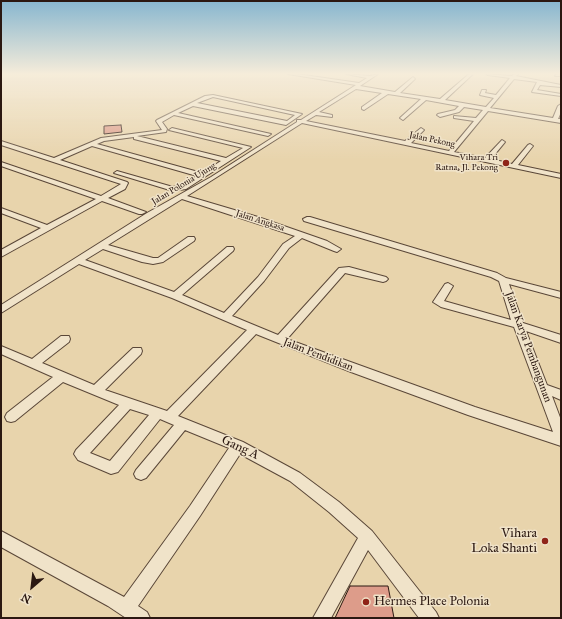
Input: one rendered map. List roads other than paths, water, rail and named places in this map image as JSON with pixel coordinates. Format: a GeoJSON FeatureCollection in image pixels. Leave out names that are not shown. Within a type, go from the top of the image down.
{"type":"FeatureCollection","features":[{"type":"Feature","properties":{"kind":"street"},"geometry":{"type":"LineString","coordinates":[[246,103],[298,114],[280,127]]}},
{"type":"Feature","properties":{"kind":"street","name":"Jalan Polonia Ujung"},"geometry":{"type":"LineString","coordinates":[[1,310],[326,103]]}},
{"type":"Feature","properties":{"kind":"street"},"geometry":{"type":"LineString","coordinates":[[364,108],[371,103]]}},
{"type":"Feature","properties":{"kind":"street"},"geometry":{"type":"LineString","coordinates":[[403,118],[420,103]]}},
{"type":"Feature","properties":{"kind":"street"},"geometry":{"type":"LineString","coordinates":[[453,103],[558,120],[561,106]]}},
{"type":"Feature","properties":{"kind":"street"},"geometry":{"type":"LineString","coordinates":[[450,153],[493,103]]}},
{"type":"Feature","properties":{"kind":"street"},"geometry":{"type":"LineString","coordinates":[[164,130],[159,121],[193,104],[286,123]]}},
{"type":"Feature","properties":{"kind":"street"},"geometry":{"type":"LineString","coordinates":[[440,115],[456,111],[460,104]]}},
{"type":"Feature","properties":{"kind":"street"},"geometry":{"type":"LineString","coordinates":[[314,112],[330,116]]}},
{"type":"Feature","properties":{"kind":"street"},"geometry":{"type":"LineString","coordinates":[[62,157],[170,189],[181,188],[271,132],[173,113]]}},
{"type":"Feature","properties":{"kind":"street"},"geometry":{"type":"LineString","coordinates":[[456,116],[478,120]]}},
{"type":"Feature","properties":{"kind":"street","name":"Jalan Pekong"},"geometry":{"type":"LineString","coordinates":[[299,121],[561,176]]}},
{"type":"Feature","properties":{"kind":"street"},"geometry":{"type":"LineString","coordinates":[[56,160],[106,138],[164,130],[172,130],[253,144]]}},
{"type":"Feature","properties":{"kind":"street"},"geometry":{"type":"LineString","coordinates":[[406,144],[421,130]]}},
{"type":"Feature","properties":{"kind":"street"},"geometry":{"type":"LineString","coordinates":[[129,136],[225,160]]}},
{"type":"Feature","properties":{"kind":"street"},"geometry":{"type":"LineString","coordinates":[[487,160],[502,142]]}},
{"type":"Feature","properties":{"kind":"street"},"geometry":{"type":"LineString","coordinates":[[1,143],[125,183],[102,198],[1,254]]}},
{"type":"Feature","properties":{"kind":"street"},"geometry":{"type":"LineString","coordinates":[[91,144],[203,175]]}},
{"type":"Feature","properties":{"kind":"street"},"geometry":{"type":"LineString","coordinates":[[514,166],[530,146]]}},
{"type":"Feature","properties":{"kind":"street"},"geometry":{"type":"LineString","coordinates":[[1,164],[142,212]]}},
{"type":"Feature","properties":{"kind":"street","name":"Jalan Angkasa"},"geometry":{"type":"LineString","coordinates":[[182,196],[255,219],[337,249]]}},
{"type":"Feature","properties":{"kind":"street"},"geometry":{"type":"LineString","coordinates":[[1,210],[48,228]]}},
{"type":"Feature","properties":{"kind":"street"},"geometry":{"type":"LineString","coordinates":[[307,219],[494,274],[503,280],[520,283],[561,295]]}},
{"type":"Feature","properties":{"kind":"street"},"geometry":{"type":"LineString","coordinates":[[226,316],[261,279],[286,246],[301,235]]}},
{"type":"Feature","properties":{"kind":"street"},"geometry":{"type":"LineString","coordinates":[[102,246],[142,259],[154,261],[160,260],[192,239]]}},
{"type":"Feature","properties":{"kind":"street"},"geometry":{"type":"LineString","coordinates":[[176,296],[230,249]]}},
{"type":"Feature","properties":{"kind":"street","name":"Jalan Pendidikan"},"geometry":{"type":"LineString","coordinates":[[79,261],[176,296],[280,340],[355,369],[472,411],[561,438]]}},
{"type":"Feature","properties":{"kind":"street"},"geometry":{"type":"LineString","coordinates":[[280,340],[342,270],[383,279]]}},
{"type":"Feature","properties":{"kind":"street","name":"Jalan Karya Pembangunan"},"geometry":{"type":"LineString","coordinates":[[503,280],[518,325],[544,389],[561,438]]}},
{"type":"Feature","properties":{"kind":"street"},"geometry":{"type":"LineString","coordinates":[[448,286],[439,300],[440,303],[459,310],[518,325],[561,339]]}},
{"type":"Feature","properties":{"kind":"street"},"geometry":{"type":"LineString","coordinates":[[128,403],[84,450],[81,454],[83,456],[111,468],[118,465],[164,415],[255,329]]}},
{"type":"Feature","properties":{"kind":"street"},"geometry":{"type":"LineString","coordinates":[[35,364],[64,339]]}},
{"type":"Feature","properties":{"kind":"street","name":"Gang A"},"geometry":{"type":"LineString","coordinates":[[1,350],[96,391],[164,415],[238,446],[274,465],[313,490],[367,536],[430,618]]}},
{"type":"Feature","properties":{"kind":"street"},"geometry":{"type":"LineString","coordinates":[[96,391],[137,351]]}},
{"type":"Feature","properties":{"kind":"street"},"geometry":{"type":"LineString","coordinates":[[11,418],[62,376]]}},
{"type":"Feature","properties":{"kind":"street"},"geometry":{"type":"LineString","coordinates":[[544,389],[561,395]]}},
{"type":"Feature","properties":{"kind":"street"},"geometry":{"type":"LineString","coordinates":[[141,474],[183,423]]}},
{"type":"Feature","properties":{"kind":"street"},"geometry":{"type":"LineString","coordinates":[[126,608],[195,511],[238,446]]}},
{"type":"Feature","properties":{"kind":"street"},"geometry":{"type":"LineString","coordinates":[[322,618],[367,536]]}},
{"type":"Feature","properties":{"kind":"street"},"geometry":{"type":"LineString","coordinates":[[1,539],[66,573],[141,618]]}},
{"type":"Feature","properties":{"kind":"place","name":"Vihara Tri Ratna, Jl. Pekong"},"geometry":{"type":"Point","coordinates":[506,163]}},
{"type":"Feature","properties":{"kind":"place","name":"Vihara Loka Shanti"},"geometry":{"type":"Point","coordinates":[545,541]}},
{"type":"Feature","properties":{"kind":"place","name":"Hermes Place Polonia"},"geometry":{"type":"Point","coordinates":[366,602]}}]}
